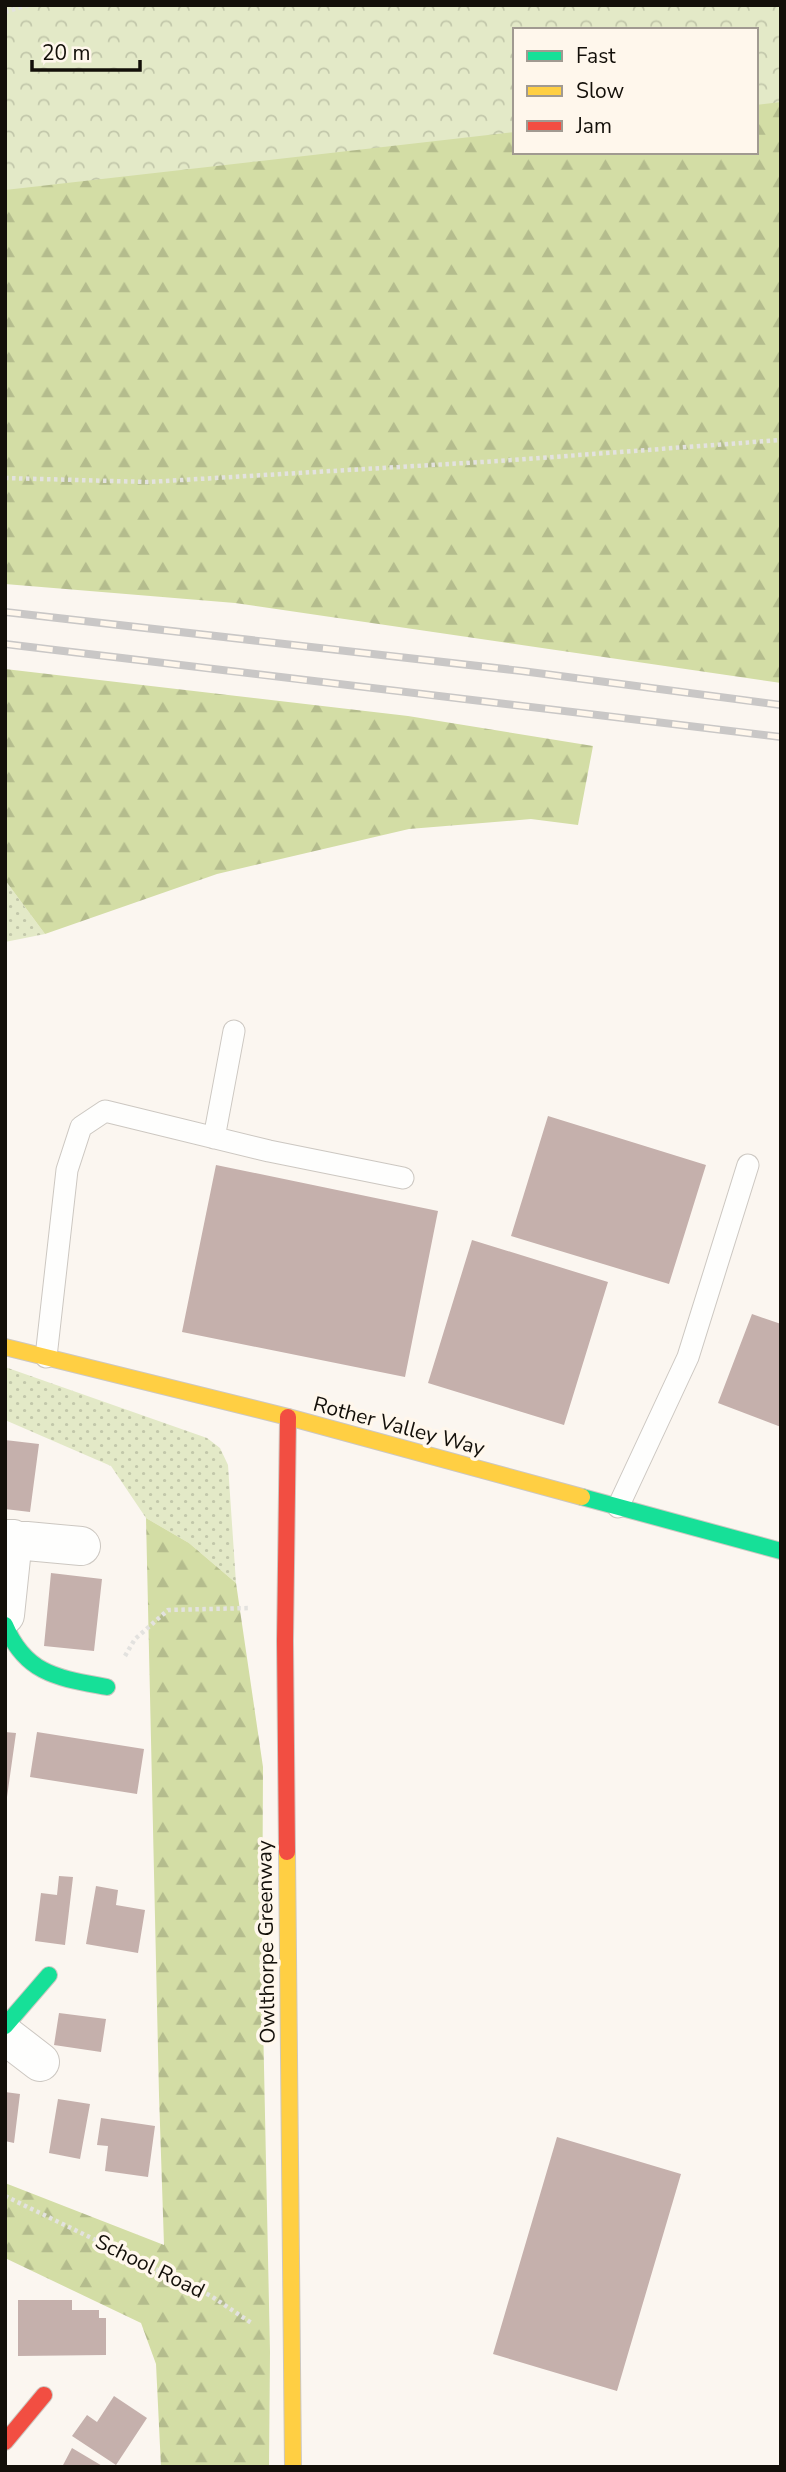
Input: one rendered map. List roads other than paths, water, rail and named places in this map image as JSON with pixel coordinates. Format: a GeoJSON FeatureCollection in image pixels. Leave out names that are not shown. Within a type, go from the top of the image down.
{"type":"FeatureCollection","features":[{"type":"Feature","properties":{"kind":"street","name":"Rother Valley Way"},"geometry":{"type":"LineString","coordinates":[[5,1347],[288,1417],[781,1551]]}},
{"type":"Feature","properties":{"kind":"street","name":"Owlthorpe Greenway"},"geometry":{"type":"LineString","coordinates":[[288,1417],[285,1608],[293,2467]]}},
{"type":"Feature","properties":{"kind":"street"},"geometry":{"type":"LineString","coordinates":[[5,1615],[9,1539],[81,1546]]}},
{"type":"Feature","properties":{"kind":"street"},"geometry":{"type":"LineString","coordinates":[[5,1625],[11,1643],[31,1665],[66,1679],[107,1687]]}},
{"type":"Feature","properties":{"kind":"street"},"geometry":{"type":"LineString","coordinates":[[5,2026],[49,1975]]}},
{"type":"Feature","properties":{"kind":"street"},"geometry":{"type":"LineString","coordinates":[[5,2035],[40,2062]]}},
{"type":"Feature","properties":{"kind":"street"},"geometry":{"type":"LineString","coordinates":[[7,2436],[44,2395]]}},
{"type":"Feature","properties":{"kind":"lane"},"geometry":{"type":"LineString","coordinates":[[214,1138],[234,1031]]}},
{"type":"Feature","properties":{"kind":"lane"},"geometry":{"type":"LineString","coordinates":[[46,1357],[68,1170],[81,1126],[105,1111],[214,1138],[403,1178]]}},
{"type":"Feature","properties":{"kind":"lane"},"geometry":{"type":"LineString","coordinates":[[618,1507],[688,1357],[748,1165]]}},
{"type":"Feature","properties":{"kind":"railway"},"geometry":{"type":"LineString","coordinates":[[5,612],[522,671],[781,705]]}},
{"type":"Feature","properties":{"kind":"railway"},"geometry":{"type":"LineString","coordinates":[[5,644],[781,737]]}}]}
